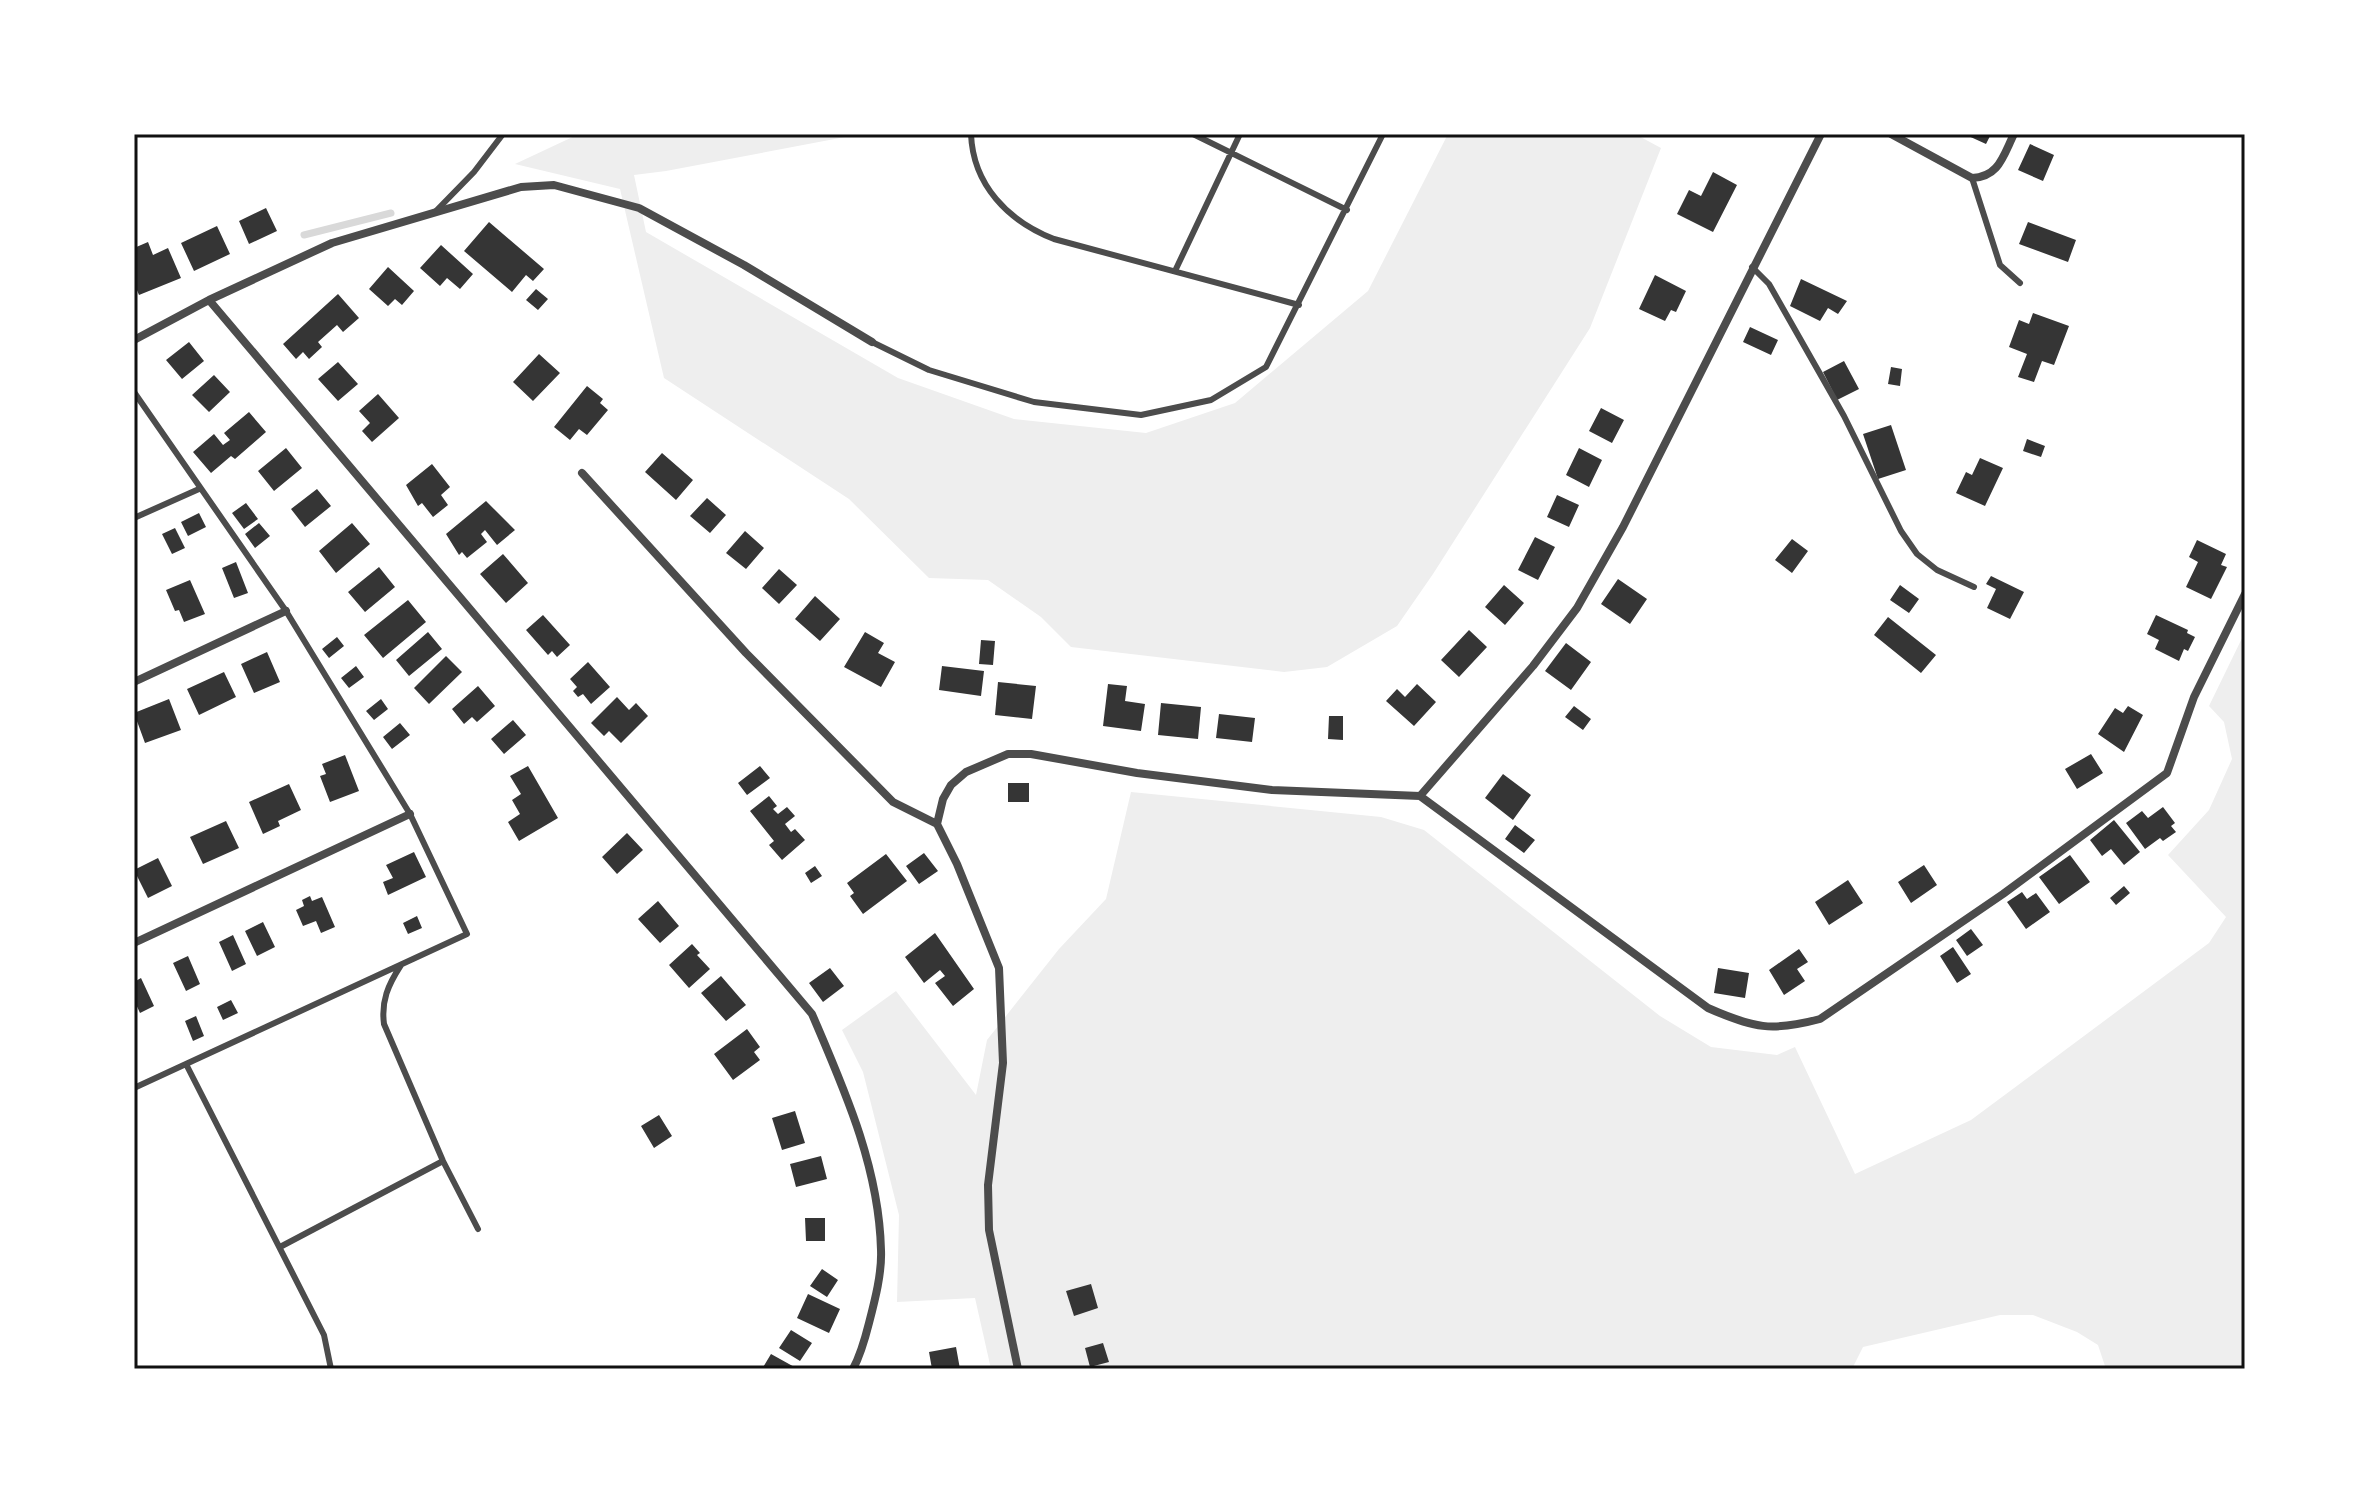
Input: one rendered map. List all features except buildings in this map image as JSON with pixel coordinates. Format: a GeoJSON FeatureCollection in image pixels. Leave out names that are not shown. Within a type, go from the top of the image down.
{"type":"FeatureCollection","features":[{"type":"Feature","properties":{"kind":"street"},"geometry":{"type":"LineString","coordinates":[[1420,796],[1533,666],[1577,608],[1623,527],[1821,134]]}},
{"type":"Feature","properties":{"kind":"street"},"geometry":{"type":"LineString","coordinates":[[1891,134],[1972,178],[1984,177],[1995,171],[2014,134]]}},
{"type":"Feature","properties":{"kind":"street"},"geometry":{"type":"LineString","coordinates":[[134,340],[209,300],[332,243],[521,187],[554,185],[639,208],[744,265],[872,342]]}},
{"type":"Feature","properties":{"kind":"street"},"geometry":{"type":"LineString","coordinates":[[209,300],[812,1014],[849,1100],[877,1206],[882,1252],[875,1301],[860,1356],[853,1369]]}},
{"type":"Feature","properties":{"kind":"street"},"geometry":{"type":"LineString","coordinates":[[582,473],[746,653],[893,802],[937,824],[957,864],[999,968],[1003,1063],[988,1185],[989,1230],[1018,1369]]}},
{"type":"Feature","properties":{"kind":"street"},"geometry":{"type":"LineString","coordinates":[[937,824],[943,799],[951,785],[966,772],[1008,754],[1031,754],[1137,773],[1272,790],[1420,796],[1708,1008],[1742,1023],[1786,1028],[1820,1019],[2003,894],[2167,773],[2194,697],[2245,594]]}},
{"type":"Feature","properties":{"kind":"street"},"geometry":{"type":"LineString","coordinates":[[134,682],[286,611]]}},
{"type":"Feature","properties":{"kind":"street"},"geometry":{"type":"LineString","coordinates":[[134,943],[410,814]]}},
{"type":"Feature","properties":{"kind":"lane"},"geometry":{"type":"LineString","coordinates":[[436,211],[474,172],[503,134]]}},
{"type":"Feature","properties":{"kind":"lane"},"geometry":{"type":"LineString","coordinates":[[971,134],[975,167],[992,197],[1033,231],[1299,305]]}},
{"type":"Feature","properties":{"kind":"lane"},"geometry":{"type":"LineString","coordinates":[[1193,134],[1347,210]]}},
{"type":"Feature","properties":{"kind":"lane"},"geometry":{"type":"LineString","coordinates":[[1175,271],[1240,134]]}},
{"type":"Feature","properties":{"kind":"lane"},"geometry":{"type":"LineString","coordinates":[[872,342],[929,370],[1034,402],[1141,415],[1211,400],[1266,367],[1383,134]]}},
{"type":"Feature","properties":{"kind":"lane"},"geometry":{"type":"LineString","coordinates":[[1972,178],[2000,265],[2020,283]]}},
{"type":"Feature","properties":{"kind":"lane"},"geometry":{"type":"LineString","coordinates":[[1752,267],[1769,284],[1844,416],[1901,531],[1917,554],[1937,570],[1974,587]]}},
{"type":"Feature","properties":{"kind":"lane"},"geometry":{"type":"LineString","coordinates":[[134,392],[286,611],[410,814],[467,934],[134,1088]]}},
{"type":"Feature","properties":{"kind":"lane"},"geometry":{"type":"LineString","coordinates":[[134,518],[199,489]]}},
{"type":"Feature","properties":{"kind":"lane"},"geometry":{"type":"LineString","coordinates":[[401,965],[385,996],[382,1009],[384,1024],[443,1161],[478,1229]]}},
{"type":"Feature","properties":{"kind":"lane"},"geometry":{"type":"LineString","coordinates":[[186,1064],[324,1335],[331,1369]]}},
{"type":"Feature","properties":{"kind":"lane"},"geometry":{"type":"LineString","coordinates":[[280,1247],[443,1161]]}},
{"type":"Feature","properties":{"kind":"lane"},"geometry":{"type":"LineString","coordinates":[[241,1369],[257,1369]]}},
{"type":"Feature","properties":{"kind":"shaded area"},"geometry":{"type":"Polygon","coordinates":[[[579,134],[861,134],[634,175],[646,232],[898,378],[1014,419],[1146,433],[1235,403],[1368,291],[1448,134],[1635,134],[1661,148],[1590,328],[1397,626],[1327,667],[1284,672],[1071,647],[1041,617],[988,580],[929,578],[849,499],[664,378],[620,189],[515,164],[579,134]]]}},
{"type":"Feature","properties":{"kind":"shaded area"},"geometry":{"type":"Polygon","coordinates":[[[2245,632],[2245,1369],[2106,1369],[2098,1345],[2077,1332],[2033,1315],[2000,1315],[1863,1347],[1852,1369],[991,1369],[975,1298],[897,1302],[899,1215],[863,1072],[842,1030],[896,991],[976,1095],[987,1040],[1059,949],[1106,899],[1131,792],[1381,817],[1424,830],[1660,1016],[1711,1047],[1777,1055],[1795,1047],[1855,1174],[1971,1120],[2209,943],[2226,917],[2168,855],[2209,810],[2232,759],[2224,722],[2209,706],[2245,632]]]}},
{"type":"Feature","properties":{"kind":"waterway"},"geometry":{"type":"LineString","coordinates":[[304,235],[391,213]]}}]}
